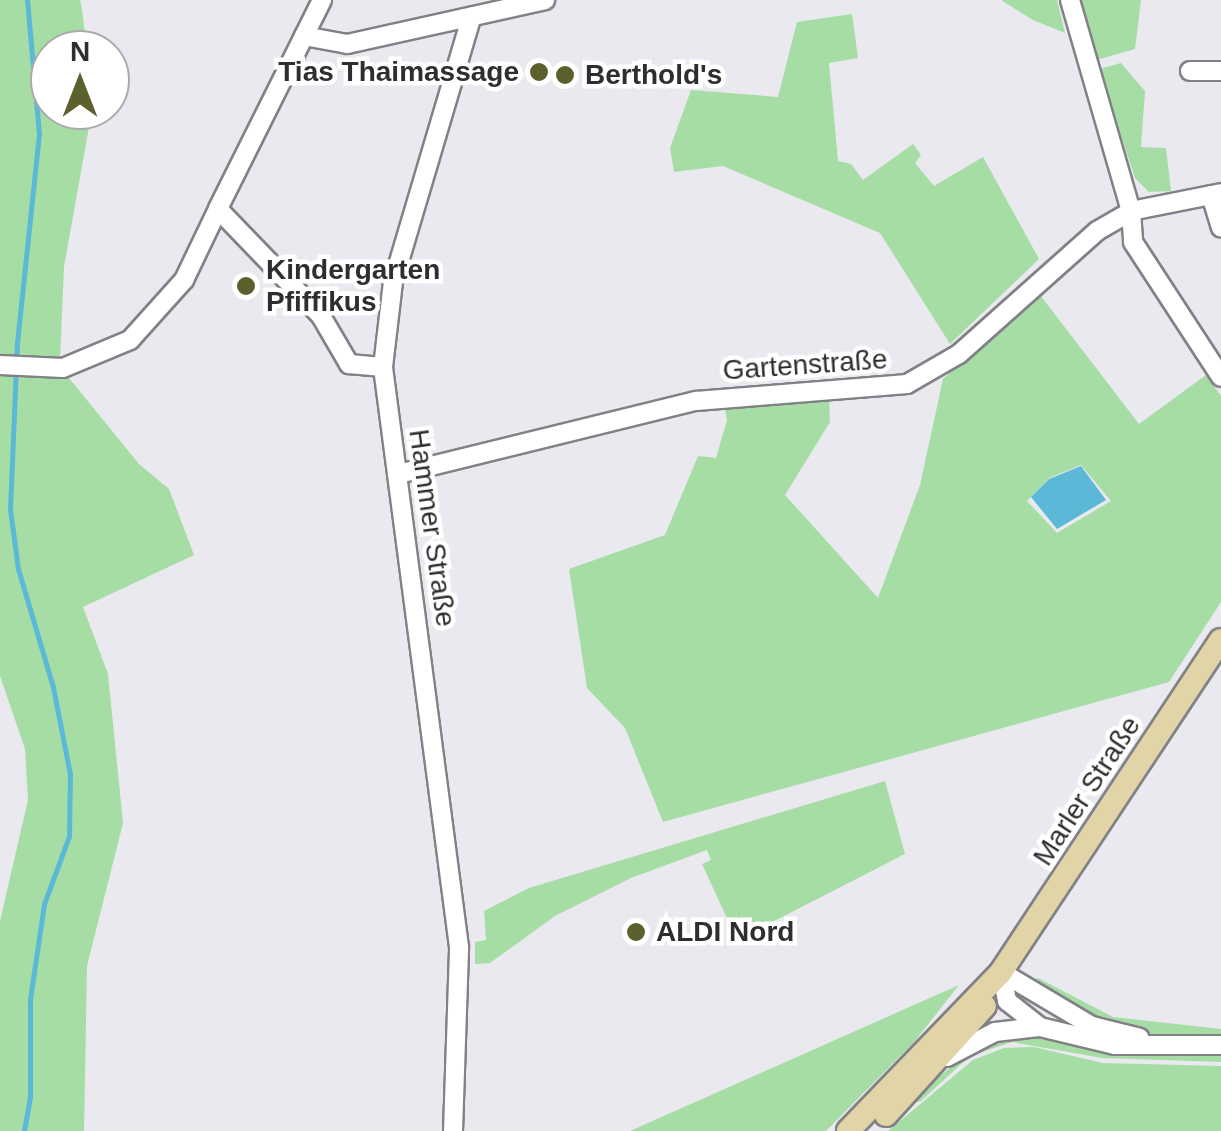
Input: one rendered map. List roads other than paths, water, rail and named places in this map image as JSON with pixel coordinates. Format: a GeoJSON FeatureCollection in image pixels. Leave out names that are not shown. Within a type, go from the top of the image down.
{"type":"FeatureCollection","features":[{"type":"Feature","properties":{"kind":"main road","name":"Marler Straße"},"geometry":{"type":"LineString","coordinates":[[848,1131],[1000,972],[1221,640]]}},
{"type":"Feature","properties":{"kind":"main road","name":"Marler Straße"},"geometry":{"type":"LineString","coordinates":[[868,1131],[938,1062],[984,1009],[1000,972]]}},
{"type":"Feature","properties":{"kind":"street"},"geometry":{"type":"LineString","coordinates":[[0,365],[39,369],[87,362],[149,324],[184,280],[322,0]]}},
{"type":"Feature","properties":{"kind":"street"},"geometry":{"type":"LineString","coordinates":[[304,36],[348,44],[469,8],[544,0]]}},
{"type":"Feature","properties":{"kind":"street"},"geometry":{"type":"LineString","coordinates":[[1070,0],[1131,210],[1133,242],[1221,377]]}},
{"type":"Feature","properties":{"kind":"street","name":"Hammer Straße"},"geometry":{"type":"LineString","coordinates":[[453,1131],[460,961],[383,366],[393,282],[469,8]]}},
{"type":"Feature","properties":{"kind":"street"},"geometry":{"type":"LineString","coordinates":[[1190,71],[1221,71]]}},
{"type":"Feature","properties":{"kind":"street"},"geometry":{"type":"LineString","coordinates":[[1216,194],[1221,228]]}},
{"type":"Feature","properties":{"kind":"street","name":"Gartenstraße"},"geometry":{"type":"LineString","coordinates":[[398,474],[696,401],[907,384],[959,354],[1069,250],[1131,210],[1216,194]]}},
{"type":"Feature","properties":{"kind":"street"},"geometry":{"type":"LineString","coordinates":[[218,210],[320,316],[348,364],[383,366]]}},
{"type":"Feature","properties":{"kind":"street"},"geometry":{"type":"LineString","coordinates":[[1000,972],[1007,1002],[1040,1028]]}},
{"type":"Feature","properties":{"kind":"street"},"geometry":{"type":"LineString","coordinates":[[1000,972],[1092,1026],[1185,1044]]}},
{"type":"Feature","properties":{"kind":"street"},"geometry":{"type":"LineString","coordinates":[[938,1062],[995,1032],[1040,1028],[1115,1045],[1221,1046]]}},
{"type":"Feature","properties":{"kind":"water"},"geometry":{"type":"Polygon","coordinates":[[[1081,466],[1106,500],[1057,529],[1031,497],[1049,479],[1081,466]]]}},
{"type":"Feature","properties":{"kind":"waterway"},"geometry":{"type":"LineString","coordinates":[[24,1131],[30,1097],[30,999],[44,904],[69,836],[70,774],[53,687],[18,569],[10,509],[17,343],[39,134],[27,0]]}},
{"type":"Feature","properties":{"kind":"place","name":"Tias Thaimassage"},"geometry":{"type":"Point","coordinates":[539,72]}},
{"type":"Feature","properties":{"kind":"place","name":"Berthold's"},"geometry":{"type":"Point","coordinates":[565,75]}},
{"type":"Feature","properties":{"kind":"place","name":"Kindergarten Pfiffikus"},"geometry":{"type":"Point","coordinates":[246,286]}},
{"type":"Feature","properties":{"kind":"place","name":"ALDI Nord"},"geometry":{"type":"Point","coordinates":[636,932]}}]}
